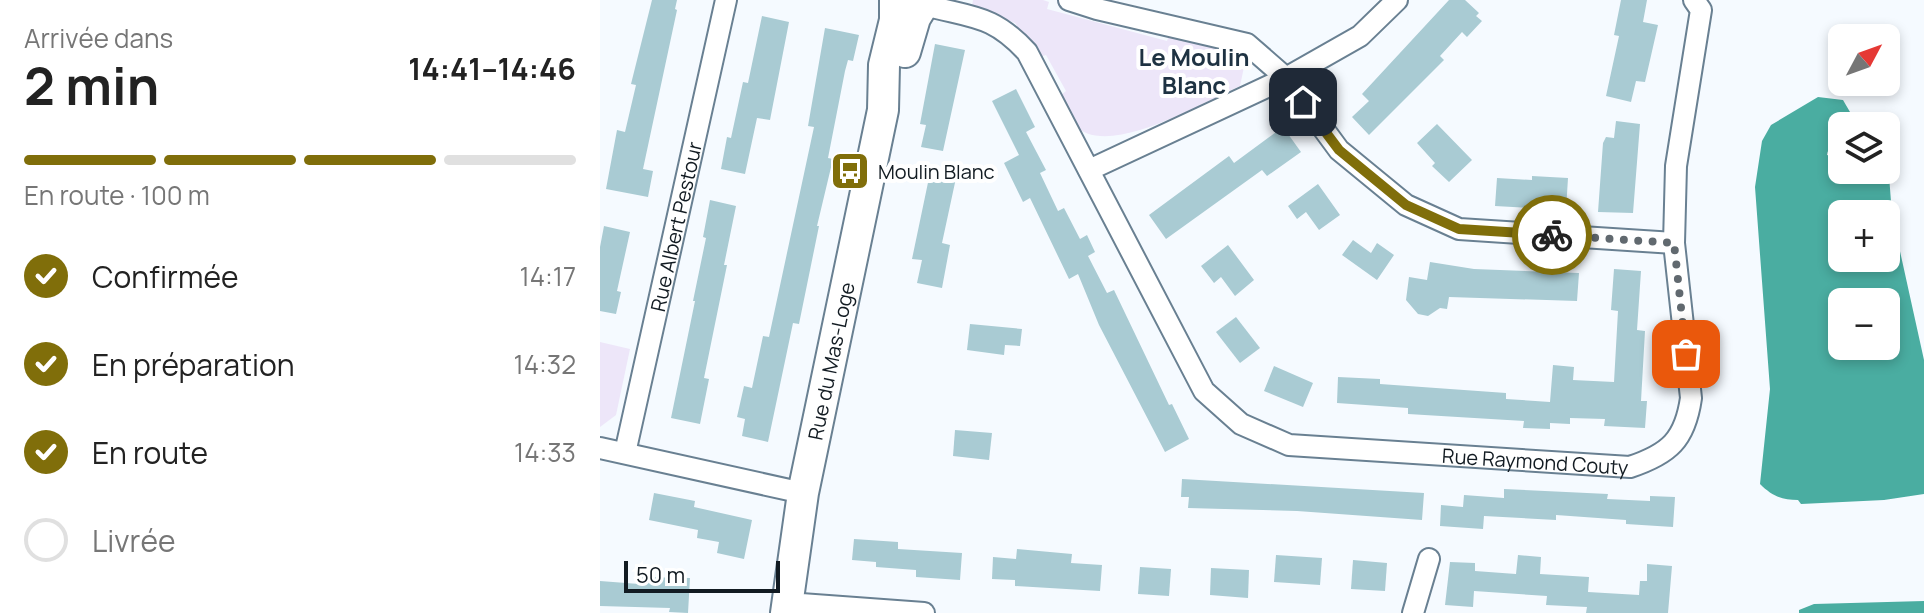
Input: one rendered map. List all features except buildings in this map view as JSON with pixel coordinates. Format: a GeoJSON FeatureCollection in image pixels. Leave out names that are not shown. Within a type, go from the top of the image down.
{"type":"FeatureCollection","features":[{"type":"Feature","properties":{"kind":"main road","name":"Rue du Mas-Loge"},"geometry":{"type":"LineString","coordinates":[[787,607],[803,493],[883,110],[900,71],[911,27],[912,4]]}},
{"type":"Feature","properties":{"kind":"street","name":"Rue Albert Pestour"},"geometry":{"type":"LineString","coordinates":[[625,453],[726,0]]}},
{"type":"Feature","properties":{"kind":"street"},"geometry":{"type":"LineString","coordinates":[[1069,0],[1247,44],[1286,78],[1339,150],[1406,205],[1459,229],[1674,243]]}},
{"type":"Feature","properties":{"kind":"street"},"geometry":{"type":"LineString","coordinates":[[1089,170],[1286,78],[1360,36],[1397,0]]}},
{"type":"Feature","properties":{"kind":"street","name":"Rue Raymond Couty"},"geometry":{"type":"LineString","coordinates":[[912,4],[994,23],[1027,52],[1204,391],[1241,424],[1289,445],[1630,467],[1657,458],[1677,439],[1688,418],[1691,398],[1674,243],[1676,166],[1701,10],[1694,0]]}},
{"type":"Feature","properties":{"kind":"street"},"geometry":{"type":"LineString","coordinates":[[600,448],[803,493]]}},
{"type":"Feature","properties":{"kind":"street"},"geometry":{"type":"LineString","coordinates":[[1413,613],[1429,559]]}},
{"type":"Feature","properties":{"kind":"street"},"geometry":{"type":"LineString","coordinates":[[787,607],[811,605],[924,613]]}},
{"type":"Feature","properties":{"kind":"shaded area"},"geometry":{"type":"Polygon","coordinates":[[[973,0],[1043,0],[1049,2],[1047,9],[1167,41],[1169,35],[1240,53],[1244,67],[1240,86],[1180,115],[1131,133],[1108,136],[1089,134],[1074,124],[1070,117],[1060,96],[1066,91],[1046,55],[1039,57],[1015,23],[972,6],[973,0]]]}},
{"type":"Feature","properties":{"kind":"shaded area"},"geometry":{"type":"Polygon","coordinates":[[[1818,97],[1843,100],[1850,112],[1828,112],[1828,184],[1890,184],[1891,200],[1828,200],[1828,272],[1900,272],[1900,251],[1924,360],[1924,494],[1884,500],[1801,504],[1798,500],[1769,492],[1760,484],[1770,389],[1755,187],[1762,141],[1771,125],[1818,97]]]}},
{"type":"Feature","properties":{"kind":"shaded area"},"geometry":{"type":"Polygon","coordinates":[[[600,342],[630,349],[616,415],[600,427],[600,342]]]}},
{"type":"Feature","properties":{"kind":"shaded area"},"geometry":{"type":"Polygon","coordinates":[[[1924,601],[1924,613],[1799,613],[1799,610],[1814,604],[1924,601]]]}},
{"type":"Feature","properties":{"kind":"way so far"},"geometry":{"type":"LineString","coordinates":[[1552,235],[1674,243],[1686,354]]}},
{"type":"Feature","properties":{"kind":"place","name":"Moulin Blanc"},"geometry":{"type":"Point","coordinates":[850,171]}},
{"type":"Feature","properties":{"kind":"district","name":"Le Moulin Blanc"},"geometry":{"type":"Point","coordinates":[1194,70]}},
{"type":"Feature","properties":{"kind":"route"},"geometry":{"type":"LineString","coordinates":[[1303,102],[1339,150],[1406,205],[1459,229],[1552,235]]}}]}
